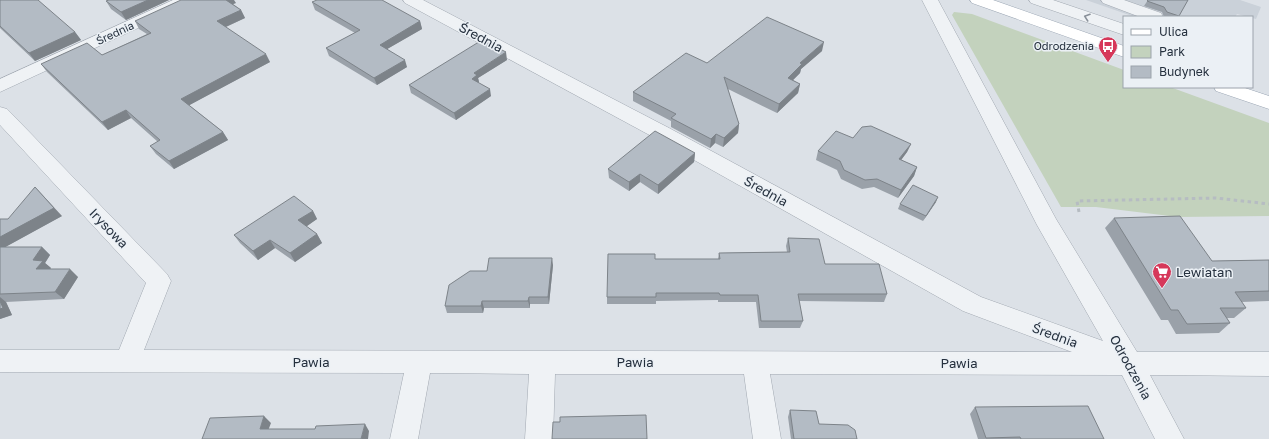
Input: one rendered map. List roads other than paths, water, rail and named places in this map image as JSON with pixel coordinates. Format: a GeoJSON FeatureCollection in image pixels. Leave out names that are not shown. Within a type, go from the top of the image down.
{"type":"FeatureCollection","features":[{"type":"Feature","properties":{"kind":"main road"},"geometry":{"type":"LineString","coordinates":[[978,0],[1123,52]]}},
{"type":"Feature","properties":{"kind":"main road"},"geometry":{"type":"LineString","coordinates":[[1226,88],[1263,101]]}},
{"type":"Feature","properties":{"kind":"street","name":"Średnia"},"geometry":{"type":"LineString","coordinates":[[0,86],[186,0]]}},
{"type":"Feature","properties":{"kind":"street","name":"Średnia"},"geometry":{"type":"LineString","coordinates":[[411,0],[662,133],[972,304],[1129,363]]}},
{"type":"Feature","properties":{"kind":"street","name":"Odrodzenia"},"geometry":{"type":"LineString","coordinates":[[930,0],[1048,225],[1129,363],[1170,439]]}},
{"type":"Feature","properties":{"kind":"street"},"geometry":{"type":"LineString","coordinates":[[1037,0],[1123,30]]}},
{"type":"Feature","properties":{"kind":"street"},"geometry":{"type":"LineString","coordinates":[[1109,0],[1152,16]]}},
{"type":"Feature","properties":{"kind":"street"},"geometry":{"type":"LineString","coordinates":[[1240,88],[1263,101]]}},
{"type":"Feature","properties":{"kind":"street","name":"Irysowa"},"geometry":{"type":"LineString","coordinates":[[0,113],[159,281],[127,362]]}},
{"type":"Feature","properties":{"kind":"street","name":"Pawia"},"geometry":{"type":"LineString","coordinates":[[0,361],[1269,364]]}},
{"type":"Feature","properties":{"kind":"street"},"geometry":{"type":"LineString","coordinates":[[404,439],[419,362]]}},
{"type":"Feature","properties":{"kind":"street"},"geometry":{"type":"LineString","coordinates":[[539,439],[543,362]]}},
{"type":"Feature","properties":{"kind":"street"},"geometry":{"type":"LineString","coordinates":[[755,362],[767,439]]}},
{"type":"Feature","properties":{"kind":"place","name":"Odrodzenia"},"geometry":{"type":"Point","coordinates":[1108,63]}},
{"type":"Feature","properties":{"kind":"place","name":"Lewiatan"},"geometry":{"type":"Point","coordinates":[1162,289]}}]}
